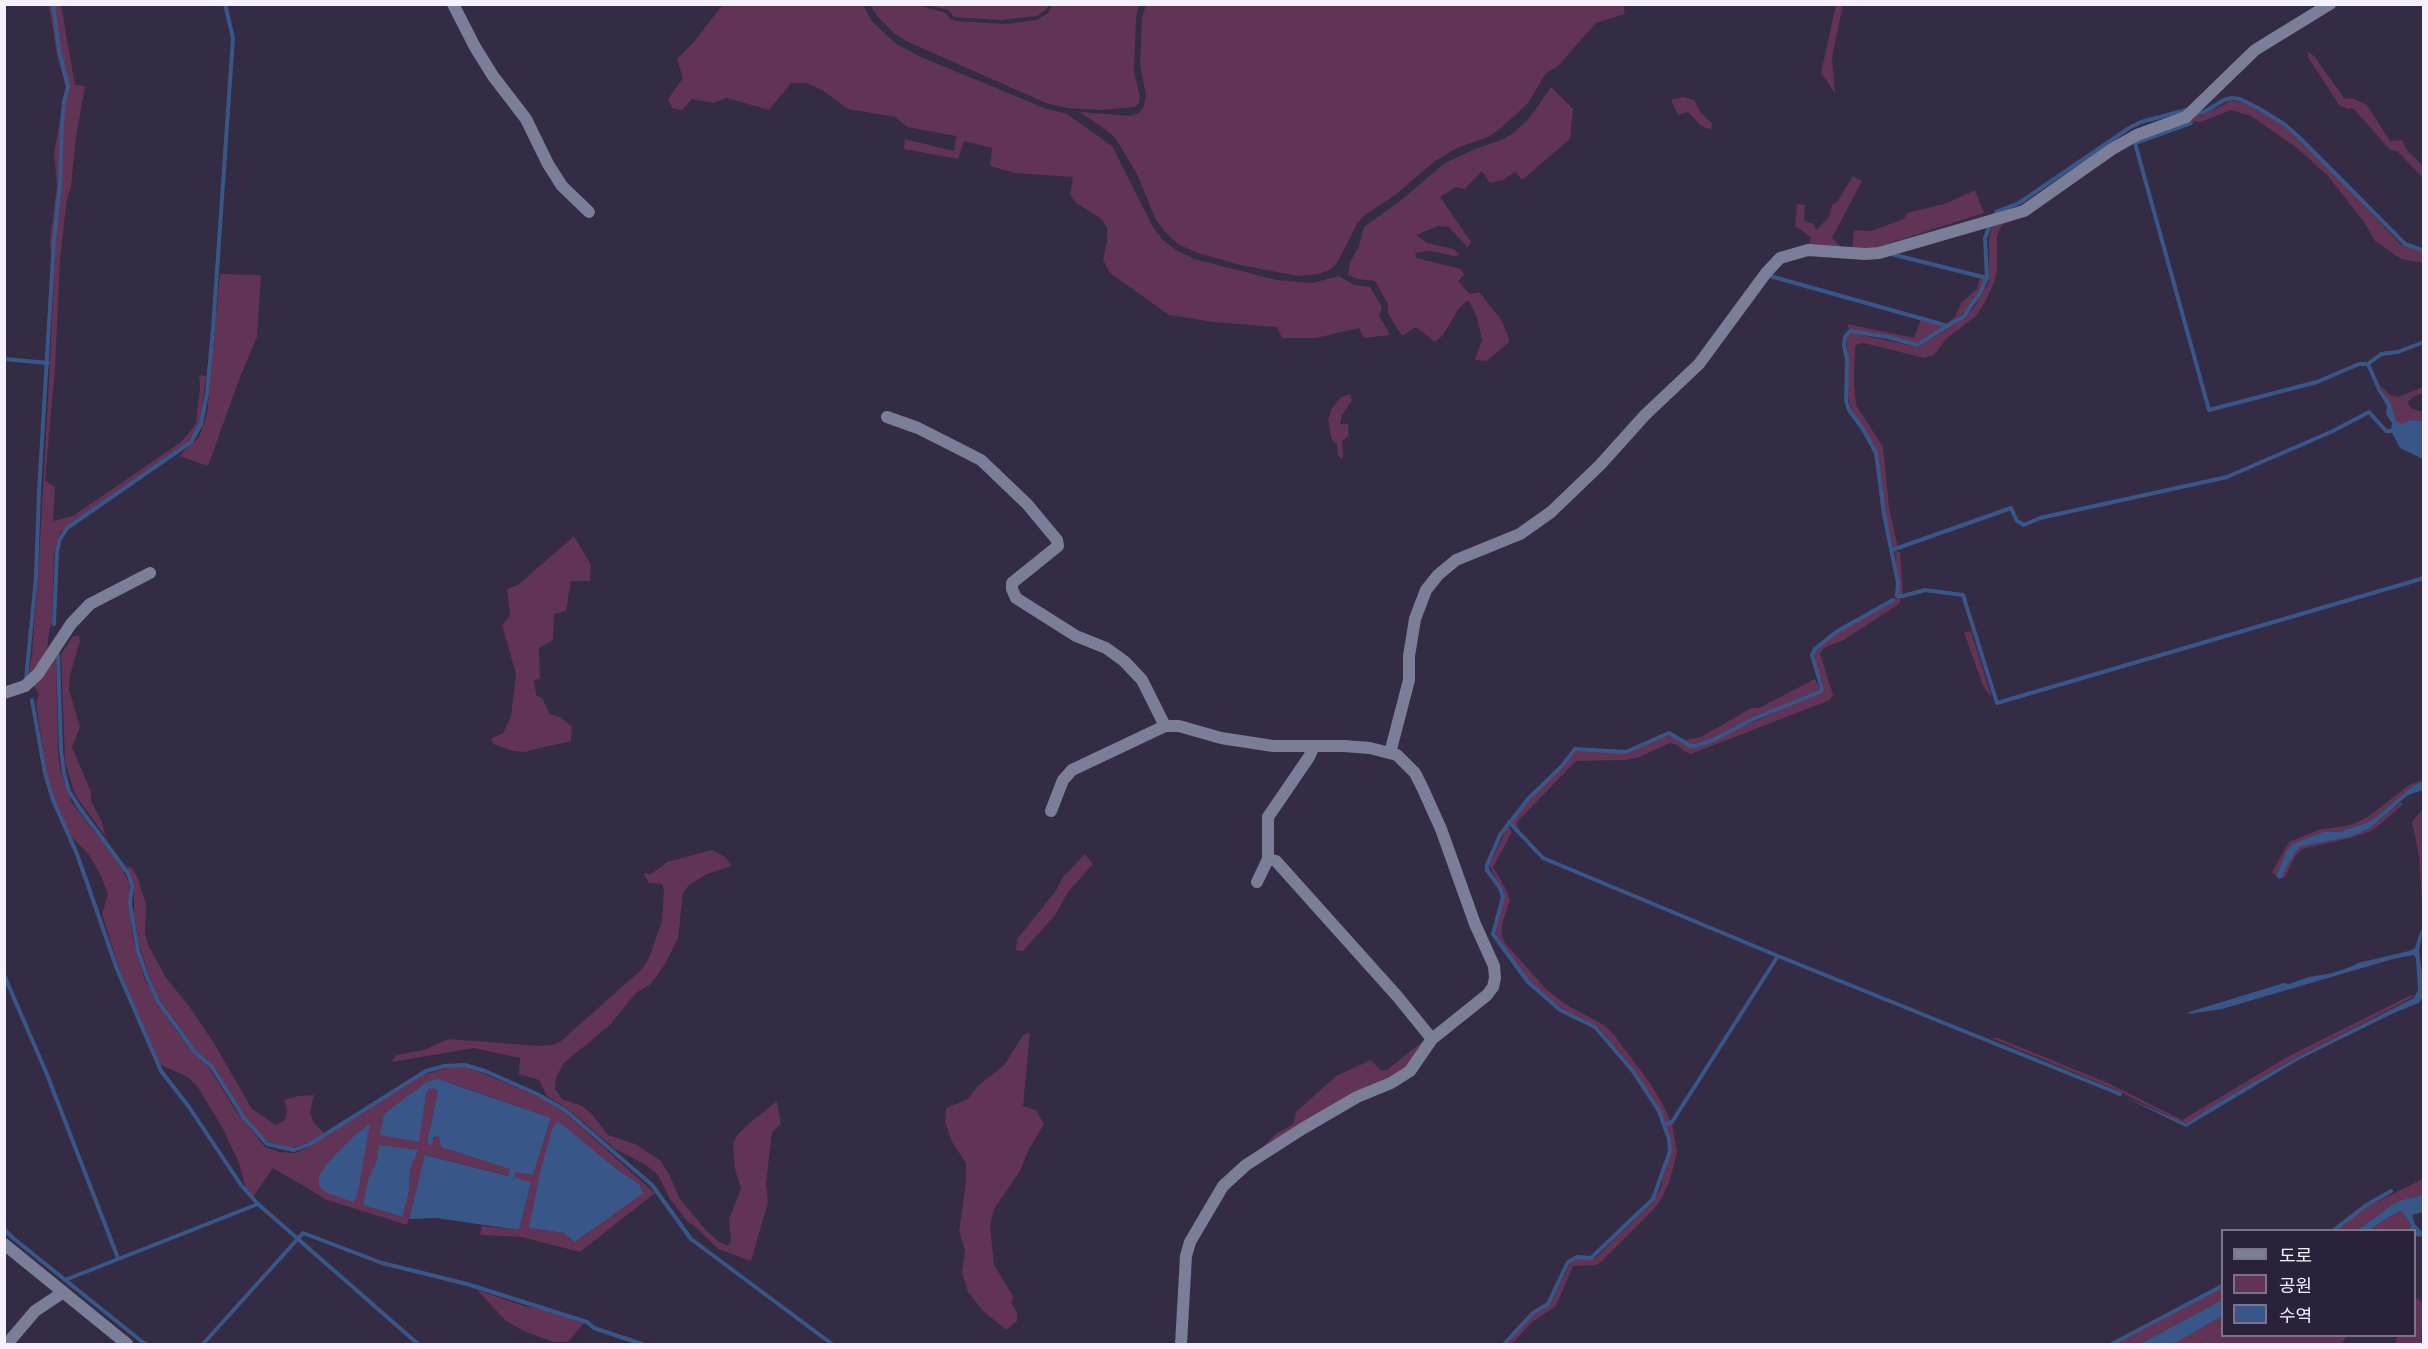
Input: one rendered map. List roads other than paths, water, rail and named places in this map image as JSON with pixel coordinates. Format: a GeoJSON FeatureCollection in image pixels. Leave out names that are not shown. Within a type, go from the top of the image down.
{"type":"FeatureCollection","features":[{"type":"Feature","properties":{"kind":"street"},"geometry":{"type":"LineString","coordinates":[[453,4],[475,47],[526,119],[548,164],[562,186],[589,212]]}},
{"type":"Feature","properties":{"kind":"street"},"geometry":{"type":"LineString","coordinates":[[1390,753],[1409,680],[1409,656],[1415,619],[1426,590],[1438,574],[1456,560],[1520,534],[1551,512],[1699,364],[1766,273],[1780,258],[1808,250],[1880,253],[2024,211],[2112,149],[2137,135],[2186,117],[2255,50],[2330,4]]}},
{"type":"Feature","properties":{"kind":"street"},"geometry":{"type":"LineString","coordinates":[[887,417],[918,428],[981,460],[1027,504],[1057,540],[1058,546],[1012,583],[1016,598],[1076,636],[1106,648],[1124,661],[1142,680],[1165,726]]}},
{"type":"Feature","properties":{"kind":"street"},"geometry":{"type":"LineString","coordinates":[[4,693],[25,686],[38,674],[71,624],[90,604],[150,573]]}},
{"type":"Feature","properties":{"kind":"street"},"geometry":{"type":"LineString","coordinates":[[1051,811],[1064,780],[1072,770],[1165,726],[1179,726],[1221,738],[1273,746],[1361,747],[1397,755],[1415,772],[1441,829],[1475,924],[1494,966],[1493,987],[1487,995],[1432,1039],[1410,1071],[1391,1083],[1357,1097],[1302,1129],[1246,1165],[1223,1186],[1190,1242],[1186,1257],[1181,1344]]}},
{"type":"Feature","properties":{"kind":"street"},"geometry":{"type":"LineString","coordinates":[[1257,882],[1268,859],[1269,817],[1309,758],[1314,746]]}},
{"type":"Feature","properties":{"kind":"street"},"geometry":{"type":"LineString","coordinates":[[1268,859],[1276,861],[1397,996],[1432,1039]]}},
{"type":"Feature","properties":{"kind":"street"},"geometry":{"type":"LineString","coordinates":[[4,1245],[127,1344]]}},
{"type":"Feature","properties":{"kind":"street"},"geometry":{"type":"LineString","coordinates":[[8,1344],[35,1311],[62,1293]]}},
{"type":"Feature","properties":{"kind":"water"},"geometry":{"type":"Polygon","coordinates":[[[2378,387],[2390,401],[2396,421],[2401,424],[2412,420],[2423,421],[2423,459],[2400,448],[2391,431],[2392,423],[2386,414],[2387,406],[2376,388],[2378,387]]]}},
{"type":"Feature","properties":{"kind":"water"},"geometry":{"type":"Polygon","coordinates":[[[2423,782],[2423,790],[2408,795],[2370,828],[2353,836],[2299,847],[2282,878],[2279,879],[2276,876],[2287,850],[2293,844],[2323,832],[2339,832],[2366,823],[2414,785],[2423,782]]]}},
{"type":"Feature","properties":{"kind":"water"},"geometry":{"type":"Polygon","coordinates":[[[2423,929],[2419,951],[2424,988],[2423,997],[2419,1003],[2300,1059],[2186,1127],[2120,1095],[2186,1124],[2298,1057],[2414,998],[2418,990],[2416,959],[2414,955],[2393,959],[2222,1009],[2189,1014],[2189,1012],[2284,983],[2289,984],[2309,977],[2333,973],[2358,963],[2409,951],[2415,948],[2423,929]]]}},
{"type":"Feature","properties":{"kind":"water"},"geometry":{"type":"Polygon","coordinates":[[[438,1079],[551,1118],[533,1175],[516,1172],[514,1177],[531,1183],[519,1230],[436,1218],[409,1219],[425,1155],[508,1176],[510,1169],[441,1147],[439,1136],[433,1138],[432,1146],[427,1142],[438,1090],[434,1088],[429,1089],[426,1094],[419,1142],[380,1135],[384,1114],[427,1082],[438,1079]]]}},
{"type":"Feature","properties":{"kind":"water"},"geometry":{"type":"Polygon","coordinates":[[[558,1121],[615,1168],[639,1184],[643,1193],[575,1242],[564,1233],[529,1228],[540,1173],[552,1129],[558,1121]]]}},
{"type":"Feature","properties":{"kind":"water"},"geometry":{"type":"Polygon","coordinates":[[[370,1124],[357,1197],[353,1202],[325,1192],[319,1186],[319,1176],[328,1162],[355,1135],[370,1124]]]}},
{"type":"Feature","properties":{"kind":"water"},"geometry":{"type":"Polygon","coordinates":[[[379,1145],[418,1150],[410,1170],[409,1191],[402,1217],[363,1205],[368,1179],[377,1160],[379,1145]]]}},
{"type":"Feature","properties":{"kind":"water"},"geometry":{"type":"Polygon","coordinates":[[[2423,1195],[2423,1212],[2412,1215],[2415,1224],[2423,1233],[2421,1237],[2416,1236],[2416,1229],[2410,1229],[2411,1225],[2402,1211],[2371,1229],[2359,1229],[2390,1206],[2402,1200],[2423,1195]]]}},
{"type":"Feature","properties":{"kind":"water"},"geometry":{"type":"Polygon","coordinates":[[[2221,1301],[2221,1317],[2175,1343],[2140,1344],[2221,1301]]]}},
{"type":"Feature","properties":{"kind":"waterway"},"geometry":{"type":"LineString","coordinates":[[26,680],[36,577],[39,491],[54,240],[60,185],[62,122],[68,87],[59,50],[53,4]]}},
{"type":"Feature","properties":{"kind":"waterway"},"geometry":{"type":"LineString","coordinates":[[54,624],[57,551],[60,539],[67,528],[191,442],[201,424],[207,393],[213,329],[233,38],[225,4]]}},
{"type":"Feature","properties":{"kind":"waterway"},"geometry":{"type":"LineString","coordinates":[[2196,114],[2232,98],[2240,99],[2258,108],[2284,124],[2301,139],[2405,244],[2424,251]]}},
{"type":"Feature","properties":{"kind":"waterway"},"geometry":{"type":"LineString","coordinates":[[1996,212],[2019,203],[2129,128],[2141,122],[2186,110]]}},
{"type":"Feature","properties":{"kind":"waterway"},"geometry":{"type":"LineString","coordinates":[[2191,123],[2135,143],[2209,410],[2317,382],[2359,364],[2368,364],[2378,387]]}},
{"type":"Feature","properties":{"kind":"waterway"},"geometry":{"type":"LineString","coordinates":[[1990,225],[1985,238],[1987,278],[1964,316],[1917,345],[1888,337],[1850,331],[1845,337],[1844,346],[1847,359],[1846,400],[1849,410],[1876,453],[1884,514],[1898,583],[1897,596],[1925,590],[1963,595],[1997,703],[2424,578]]}},
{"type":"Feature","properties":{"kind":"waterway"},"geometry":{"type":"LineString","coordinates":[[1891,254],[1987,278]]}},
{"type":"Feature","properties":{"kind":"waterway"},"geometry":{"type":"LineString","coordinates":[[1770,276],[1948,326]]}},
{"type":"Feature","properties":{"kind":"waterway"},"geometry":{"type":"LineString","coordinates":[[2368,364],[2381,354],[2398,352],[2424,342]]}},
{"type":"Feature","properties":{"kind":"waterway"},"geometry":{"type":"LineString","coordinates":[[4,359],[48,363]]}},
{"type":"Feature","properties":{"kind":"waterway"},"geometry":{"type":"LineString","coordinates":[[1892,550],[2011,508],[2017,521],[2024,525],[2040,518],[2227,477],[2333,431],[2369,412],[2386,431],[2391,431]]}},
{"type":"Feature","properties":{"kind":"waterway"},"geometry":{"type":"LineString","coordinates":[[1504,1344],[1533,1313],[1548,1304],[1568,1262],[1577,1257],[1591,1258],[1653,1199],[1670,1151],[1669,1139],[1659,1111],[1632,1070],[1595,1027],[1560,1010],[1528,982],[1493,934],[1503,897],[1500,888],[1487,870],[1487,865],[1500,835],[1528,799],[1562,766],[1575,749],[1626,752],[1669,733],[1695,746],[1820,692],[1822,689],[1812,655],[1815,649],[1836,632],[1893,600]]}},
{"type":"Feature","properties":{"kind":"waterway"},"geometry":{"type":"LineString","coordinates":[[58,655],[61,750],[64,773],[69,791],[79,807],[128,873],[132,886],[130,903],[138,951],[147,977],[158,1001],[194,1051],[212,1067],[244,1118],[267,1144],[294,1150],[310,1144],[426,1071],[444,1066],[465,1065],[485,1071],[537,1094],[565,1110],[652,1185],[691,1239],[832,1344]]}},
{"type":"Feature","properties":{"kind":"waterway"},"geometry":{"type":"LineString","coordinates":[[32,700],[45,773],[53,800],[77,854],[117,969],[161,1071],[189,1107],[241,1185],[258,1204],[418,1344]]}},
{"type":"Feature","properties":{"kind":"waterway"},"geometry":{"type":"LineString","coordinates":[[1509,822],[1543,858],[2120,1094]]}},
{"type":"Feature","properties":{"kind":"waterway"},"geometry":{"type":"LineString","coordinates":[[1664,1125],[1672,1122],[1778,956]]}},
{"type":"Feature","properties":{"kind":"waterway"},"geometry":{"type":"LineString","coordinates":[[4,975],[46,1072],[118,1258]]}},
{"type":"Feature","properties":{"kind":"waterway"},"geometry":{"type":"LineString","coordinates":[[2335,1229],[2365,1206],[2391,1191]]}},
{"type":"Feature","properties":{"kind":"waterway"},"geometry":{"type":"LineString","coordinates":[[65,1280],[258,1204]]}},
{"type":"Feature","properties":{"kind":"waterway"},"geometry":{"type":"LineString","coordinates":[[4,1229],[145,1344]]}},
{"type":"Feature","properties":{"kind":"waterway"},"geometry":{"type":"LineString","coordinates":[[203,1344],[303,1233],[382,1263],[467,1284],[587,1322],[594,1328],[642,1344]]}},
{"type":"Feature","properties":{"kind":"waterway"},"geometry":{"type":"LineString","coordinates":[[2112,1344],[2221,1287]]}}]}
